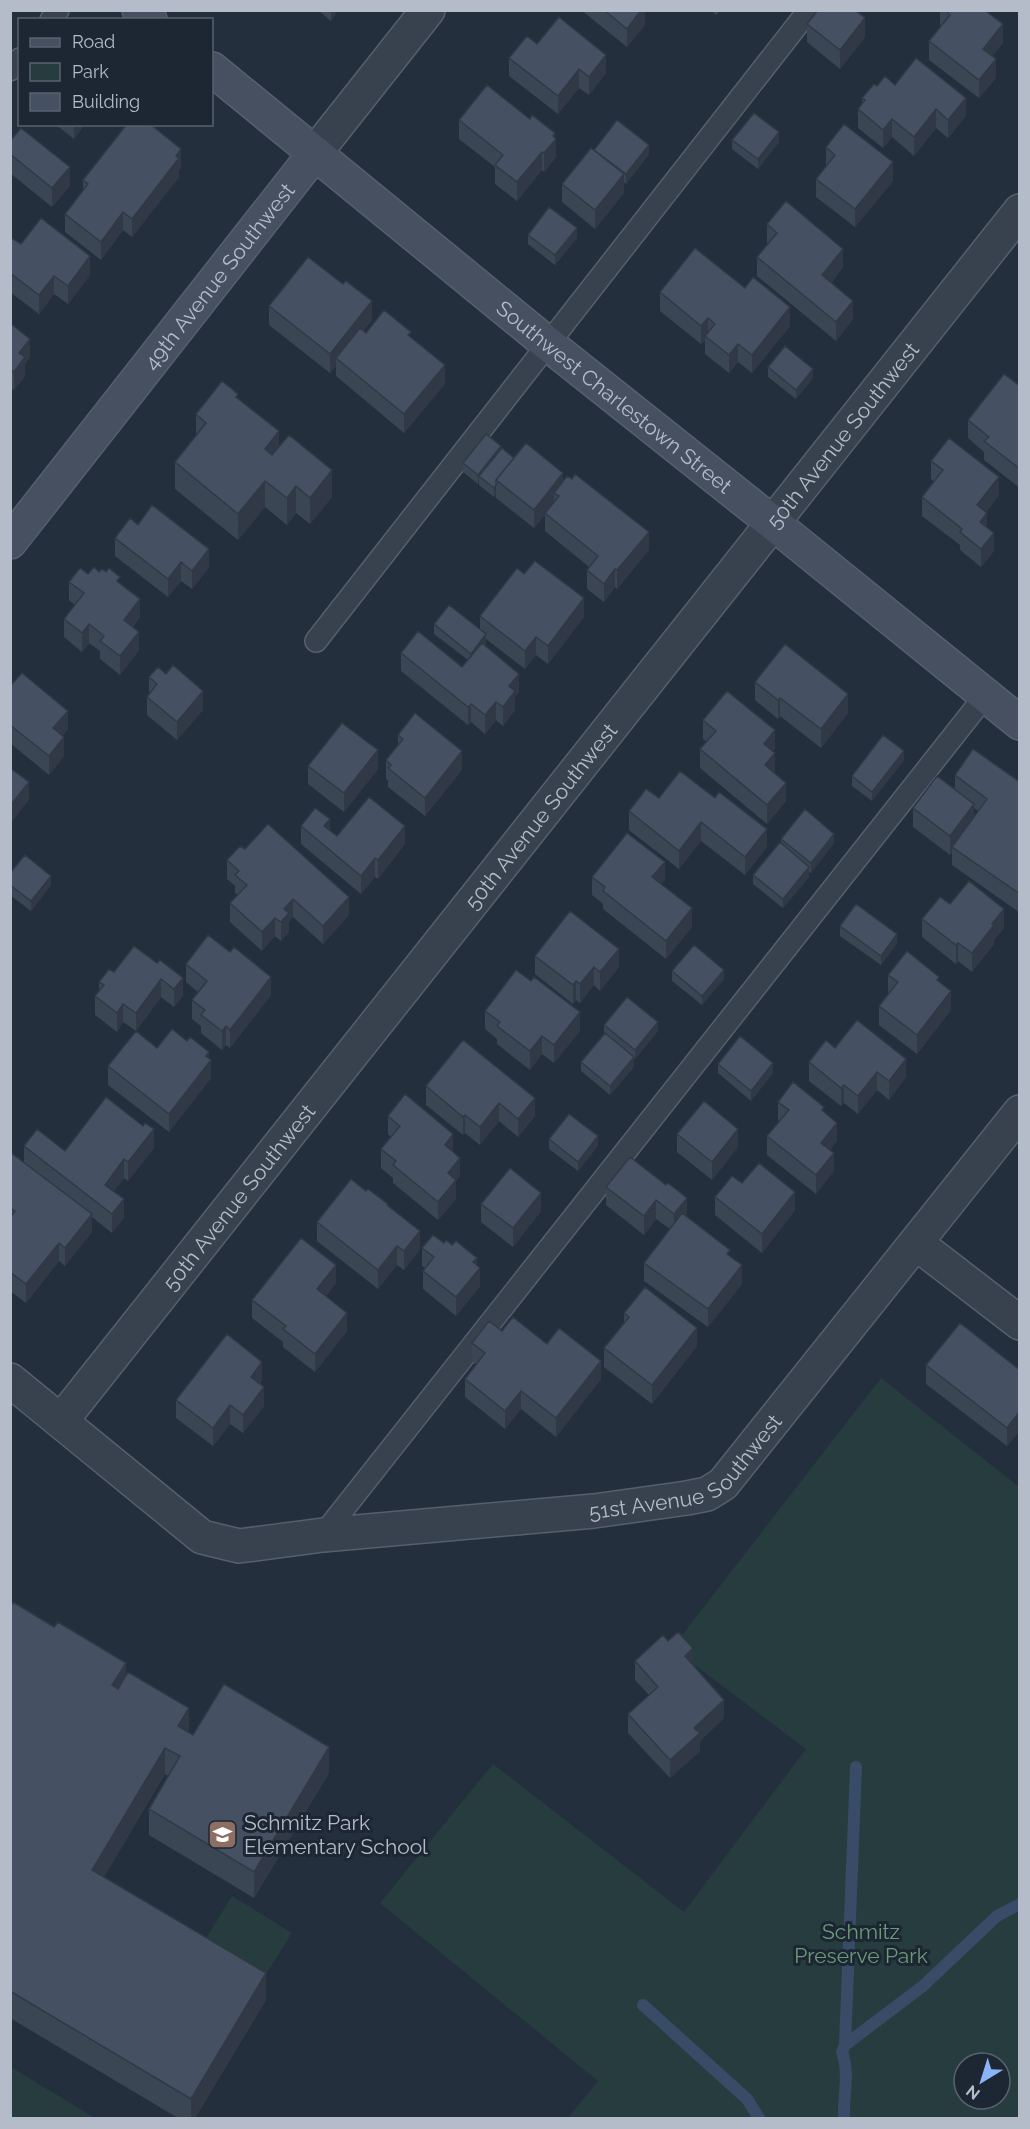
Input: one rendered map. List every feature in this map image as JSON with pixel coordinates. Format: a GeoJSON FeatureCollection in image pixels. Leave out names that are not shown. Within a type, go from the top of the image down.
{"type":"FeatureCollection","features":[{"type":"Feature","properties":{"kind":"street","name":"49th Avenue Southwest"},"geometry":{"type":"LineString","coordinates":[[10,542],[428,10]]}},
{"type":"Feature","properties":{"kind":"street","name":"Southwest Charlestown Street"},"geometry":{"type":"LineString","coordinates":[[213,70],[548,344],[1020,723]]}},
{"type":"Feature","properties":{"kind":"street","name":"50th Avenue Southwest"},"geometry":{"type":"LineString","coordinates":[[61,1421],[1020,211]]}},
{"type":"Feature","properties":{"kind":"street","name":"51st Avenue Southwest"},"geometry":{"type":"LineString","coordinates":[[61,1421],[202,1537],[239,1546],[323,1535],[594,1511],[707,1494],[723,1484],[1020,1112]]}},
{"type":"Feature","properties":{"kind":"street"},"geometry":{"type":"LineString","coordinates":[[916,1243],[1020,1323]]}},
{"type":"Feature","properties":{"kind":"street"},"geometry":{"type":"LineString","coordinates":[[10,1380],[61,1421]]}},
{"type":"Feature","properties":{"kind":"lane"},"geometry":{"type":"LineString","coordinates":[[316,641],[809,10]]}},
{"type":"Feature","properties":{"kind":"lane"},"geometry":{"type":"LineString","coordinates":[[323,1535],[985,696]]}},
{"type":"Feature","properties":{"kind":"green space","name":"Schmitz Preserve Park"},"geometry":{"type":"Polygon","coordinates":[[[881,1378],[1019,1485],[1019,2118],[568,2118],[598,2081],[380,1903],[493,1764],[684,1912],[806,1749],[672,1648],[881,1378]]]}},
{"type":"Feature","properties":{"kind":"green space"},"geometry":{"type":"Polygon","coordinates":[[[232,1896],[292,1933],[256,1990],[197,1953],[232,1896]]]}},
{"type":"Feature","properties":{"kind":"green space"},"geometry":{"type":"Polygon","coordinates":[[[11,2067],[95,2118],[11,2118],[11,2067]]]}},
{"type":"Feature","properties":{"kind":"building"},"geometry":{"type":"Polygon","coordinates":[[[604,10],[641,10],[627,29],[604,10]]]}},
{"type":"Feature","properties":{"kind":"building"},"geometry":{"type":"Polygon","coordinates":[[[818,10],[855,10],[865,18],[840,50],[807,24],[818,10]]]}},
{"type":"Feature","properties":{"kind":"building"},"geometry":{"type":"Polygon","coordinates":[[[945,10],[989,10],[987,12],[1003,24],[983,49],[996,59],[979,80],[929,41],[950,15],[945,10]]]}},
{"type":"Feature","properties":{"kind":"building"},"geometry":{"type":"Polygon","coordinates":[[[559,17],[606,55],[589,77],[579,69],[558,96],[509,58],[527,36],[537,44],[559,17]]]}},
{"type":"Feature","properties":{"kind":"building"},"geometry":{"type":"Polygon","coordinates":[[[916,58],[966,98],[948,120],[936,109],[914,137],[892,119],[883,130],[858,109],[865,100],[862,98],[874,84],[877,86],[885,76],[895,85],[916,58]]]}},
{"type":"Feature","properties":{"kind":"building"},"geometry":{"type":"Polygon","coordinates":[[[487,85],[530,119],[532,115],[555,133],[553,136],[556,139],[517,182],[495,165],[503,155],[459,120],[487,85]]]}},
{"type":"Feature","properties":{"kind":"building"},"geometry":{"type":"Polygon","coordinates":[[[754,113],[779,132],[758,159],[732,140],[754,113]]]}},
{"type":"Feature","properties":{"kind":"building"},"geometry":{"type":"Polygon","coordinates":[[[617,120],[649,145],[626,174],[594,150],[617,120]]]}},
{"type":"Feature","properties":{"kind":"building"},"geometry":{"type":"Polygon","coordinates":[[[844,124],[893,162],[855,209],[816,179],[835,155],[826,147],[844,124]]]}},
{"type":"Feature","properties":{"kind":"building"},"geometry":{"type":"Polygon","coordinates":[[[125,126],[152,126],[181,149],[176,156],[179,158],[132,219],[123,212],[101,242],[65,214],[88,184],[83,180],[125,126]]]}},
{"type":"Feature","properties":{"kind":"building"},"geometry":{"type":"Polygon","coordinates":[[[21,128],[70,167],[52,188],[10,154],[10,141],[21,128]]]}},
{"type":"Feature","properties":{"kind":"building"},"geometry":{"type":"Polygon","coordinates":[[[591,148],[624,174],[595,210],[562,184],[591,148]]]}},
{"type":"Feature","properties":{"kind":"building"},"geometry":{"type":"Polygon","coordinates":[[[786,201],[843,249],[822,275],[853,301],[836,322],[757,257],[777,233],[767,224],[786,201]]]}},
{"type":"Feature","properties":{"kind":"building"},"geometry":{"type":"Polygon","coordinates":[[[549,207],[577,228],[555,255],[528,235],[549,207]]]}},
{"type":"Feature","properties":{"kind":"building"},"geometry":{"type":"Polygon","coordinates":[[[41,218],[90,256],[68,286],[54,276],[39,295],[10,273],[10,237],[21,244],[41,218]]]}},
{"type":"Feature","properties":{"kind":"building"},"geometry":{"type":"Polygon","coordinates":[[[695,248],[745,288],[753,277],[790,307],[752,355],[738,344],[729,355],[705,336],[715,324],[708,318],[701,326],[660,292],[695,248]]]}},
{"type":"Feature","properties":{"kind":"building"},"geometry":{"type":"Polygon","coordinates":[[[308,257],[343,284],[346,281],[372,301],[330,354],[269,306],[308,257]]]}},
{"type":"Feature","properties":{"kind":"building"},"geometry":{"type":"Polygon","coordinates":[[[384,310],[411,332],[408,335],[445,365],[404,414],[336,358],[360,328],[366,333],[384,310]]]}},
{"type":"Feature","properties":{"kind":"building"},"geometry":{"type":"Polygon","coordinates":[[[10,323],[30,339],[19,353],[25,357],[14,372],[10,369],[10,323]]]}},
{"type":"Feature","properties":{"kind":"building"},"geometry":{"type":"Polygon","coordinates":[[[785,346],[813,369],[796,390],[768,367],[785,346]]]}},
{"type":"Feature","properties":{"kind":"building"},"geometry":{"type":"Polygon","coordinates":[[[1004,374],[1020,386],[1020,469],[984,441],[989,437],[968,420],[1004,374]]]}},
{"type":"Feature","properties":{"kind":"building"},"geometry":{"type":"Polygon","coordinates":[[[222,381],[238,394],[236,397],[279,431],[265,449],[272,455],[289,435],[332,470],[310,498],[296,486],[287,498],[265,481],[238,514],[175,462],[206,423],[196,414],[222,381]]]}},
{"type":"Feature","properties":{"kind":"building"},"geometry":{"type":"Polygon","coordinates":[[[486,434],[501,446],[478,475],[463,463],[486,434]]]}},
{"type":"Feature","properties":{"kind":"building"},"geometry":{"type":"Polygon","coordinates":[[[949,438],[999,477],[977,505],[987,513],[980,522],[994,533],[981,549],[960,532],[962,529],[922,497],[943,470],[931,461],[949,438]]]}},
{"type":"Feature","properties":{"kind":"building"},"geometry":{"type":"Polygon","coordinates":[[[526,443],[563,473],[534,510],[496,480],[526,443]]]}},
{"type":"Feature","properties":{"kind":"building"},"geometry":{"type":"Polygon","coordinates":[[[502,448],[514,458],[496,480],[494,488],[479,476],[502,448]]]}},
{"type":"Feature","properties":{"kind":"building"},"geometry":{"type":"Polygon","coordinates":[[[575,474],[649,532],[604,584],[587,570],[598,556],[545,513],[559,496],[554,493],[567,476],[572,479],[575,474]]]}},
{"type":"Feature","properties":{"kind":"building"},"geometry":{"type":"Polygon","coordinates":[[[152,505],[209,549],[192,571],[181,562],[168,579],[115,538],[130,518],[138,525],[152,505]]]}},
{"type":"Feature","properties":{"kind":"building"},"geometry":{"type":"Polygon","coordinates":[[[535,561],[584,598],[548,646],[536,637],[525,651],[480,616],[517,568],[524,574],[535,561]]]}},
{"type":"Feature","properties":{"kind":"building"},"geometry":{"type":"Polygon","coordinates":[[[94,567],[99,572],[102,569],[106,572],[109,568],[120,577],[117,581],[140,599],[124,620],[139,632],[120,656],[100,641],[104,636],[89,624],[82,633],[64,619],[84,593],[69,582],[80,568],[88,574],[94,567]]]}},
{"type":"Feature","properties":{"kind":"building"},"geometry":{"type":"Polygon","coordinates":[[[449,605],[486,634],[471,654],[434,624],[449,605]]]}},
{"type":"Feature","properties":{"kind":"building"},"geometry":{"type":"Polygon","coordinates":[[[418,631],[462,667],[482,643],[519,674],[509,686],[515,691],[503,707],[496,702],[485,715],[471,704],[468,707],[401,653],[418,631]]]}},
{"type":"Feature","properties":{"kind":"building"},"geometry":{"type":"Polygon","coordinates":[[[785,644],[848,694],[821,729],[755,682],[785,644]]]}},
{"type":"Feature","properties":{"kind":"building"},"geometry":{"type":"Polygon","coordinates":[[[173,665],[203,691],[177,722],[147,697],[157,684],[149,677],[158,667],[166,674],[173,665]]]}},
{"type":"Feature","properties":{"kind":"building"},"geometry":{"type":"Polygon","coordinates":[[[22,673],[68,711],[53,728],[64,737],[49,756],[10,725],[10,686],[22,673]]]}},
{"type":"Feature","properties":{"kind":"building"},"geometry":{"type":"Polygon","coordinates":[[[727,691],[775,730],[764,744],[775,753],[765,765],[786,783],[767,805],[700,749],[716,731],[703,720],[727,691]]]}},
{"type":"Feature","properties":{"kind":"building"},"geometry":{"type":"Polygon","coordinates":[[[415,713],[462,751],[425,798],[388,768],[391,765],[386,760],[403,739],[398,735],[415,713]]]}},
{"type":"Feature","properties":{"kind":"building"},"geometry":{"type":"Polygon","coordinates":[[[342,723],[378,750],[344,793],[308,766],[342,723]]]}},
{"type":"Feature","properties":{"kind":"building"},"geometry":{"type":"Polygon","coordinates":[[[883,735],[904,751],[872,792],[852,776],[883,735]]]}},
{"type":"Feature","properties":{"kind":"building"},"geometry":{"type":"Polygon","coordinates":[[[973,749],[1020,782],[1020,894],[952,847],[987,799],[955,775],[973,749]]]}},
{"type":"Feature","properties":{"kind":"building"},"geometry":{"type":"Polygon","coordinates":[[[10,768],[29,782],[10,806],[10,768]]]}},
{"type":"Feature","properties":{"kind":"building"},"geometry":{"type":"Polygon","coordinates":[[[680,771],[715,798],[719,792],[767,829],[745,857],[701,822],[679,851],[629,811],[646,789],[659,798],[680,771]]]}},
{"type":"Feature","properties":{"kind":"building"},"geometry":{"type":"Polygon","coordinates":[[[937,776],[974,804],[950,836],[913,808],[937,776]]]}},
{"type":"Feature","properties":{"kind":"building"},"geometry":{"type":"Polygon","coordinates":[[[369,797],[405,826],[378,860],[375,858],[361,876],[301,826],[315,808],[330,819],[324,826],[337,836],[369,797]]]}},
{"type":"Feature","properties":{"kind":"building"},"geometry":{"type":"Polygon","coordinates":[[[805,809],[834,834],[811,863],[781,839],[805,809]]]}},
{"type":"Feature","properties":{"kind":"building"},"geometry":{"type":"Polygon","coordinates":[[[268,824],[349,897],[323,926],[293,899],[284,909],[289,913],[281,922],[275,918],[262,932],[230,903],[247,885],[235,875],[239,871],[227,860],[240,846],[245,849],[268,824]]]}},
{"type":"Feature","properties":{"kind":"building"},"geometry":{"type":"Polygon","coordinates":[[[627,833],[665,862],[652,877],[692,908],[666,941],[603,891],[605,887],[592,877],[627,833]]]}},
{"type":"Feature","properties":{"kind":"building"},"geometry":{"type":"Polygon","coordinates":[[[780,842],[809,867],[783,899],[753,875],[780,842]]]}},
{"type":"Feature","properties":{"kind":"building"},"geometry":{"type":"Polygon","coordinates":[[[25,855],[51,876],[31,901],[10,885],[10,873],[25,855]]]}},
{"type":"Feature","properties":{"kind":"building"},"geometry":{"type":"Polygon","coordinates":[[[969,881],[1004,909],[972,953],[958,943],[956,945],[922,919],[940,897],[950,904],[969,881]]]}},
{"type":"Feature","properties":{"kind":"building"},"geometry":{"type":"Polygon","coordinates":[[[856,904],[897,934],[881,956],[840,926],[856,904]]]}},
{"type":"Feature","properties":{"kind":"building"},"geometry":{"type":"Polygon","coordinates":[[[570,911],[619,949],[600,972],[594,967],[580,984],[576,981],[573,985],[535,956],[570,911]]]}},
{"type":"Feature","properties":{"kind":"building"},"geometry":{"type":"Polygon","coordinates":[[[208,935],[230,952],[234,947],[271,977],[230,1030],[226,1026],[222,1031],[201,1015],[205,1010],[192,1000],[207,981],[186,964],[208,935]]]}},
{"type":"Feature","properties":{"kind":"building"},"geometry":{"type":"Polygon","coordinates":[[[694,945],[724,970],[702,996],[672,971],[694,945]]]}},
{"type":"Feature","properties":{"kind":"building"},"geometry":{"type":"Polygon","coordinates":[[[134,946],[157,963],[160,960],[183,978],[174,989],[161,979],[136,1013],[123,1004],[117,1013],[95,996],[104,985],[99,982],[109,969],[114,972],[134,946]]]}},
{"type":"Feature","properties":{"kind":"building"},"geometry":{"type":"Polygon","coordinates":[[[907,951],[939,977],[937,980],[951,991],[917,1035],[879,1006],[898,982],[888,975],[907,951]]]}},
{"type":"Feature","properties":{"kind":"building"},"geometry":{"type":"Polygon","coordinates":[[[516,970],[531,981],[534,977],[580,1012],[554,1045],[542,1036],[530,1051],[497,1026],[500,1022],[485,1011],[516,970]]]}},
{"type":"Feature","properties":{"kind":"building"},"geometry":{"type":"Polygon","coordinates":[[[627,997],[658,1022],[635,1050],[604,1025],[627,997]]]}},
{"type":"Feature","properties":{"kind":"building"},"geometry":{"type":"Polygon","coordinates":[[[857,1020],[906,1059],[889,1081],[877,1072],[858,1096],[844,1085],[841,1088],[809,1062],[826,1040],[835,1048],[857,1020]]]}},
{"type":"Feature","properties":{"kind":"building"},"geometry":{"type":"Polygon","coordinates":[[[172,1029],[187,1041],[190,1037],[209,1052],[206,1056],[211,1060],[169,1114],[108,1066],[136,1031],[157,1048],[172,1029]]]}},
{"type":"Feature","properties":{"kind":"building"},"geometry":{"type":"Polygon","coordinates":[[[605,1033],[634,1057],[610,1086],[581,1062],[605,1033]]]}},
{"type":"Feature","properties":{"kind":"building"},"geometry":{"type":"Polygon","coordinates":[[[740,1036],[773,1063],[751,1091],[718,1064],[740,1036]]]}},
{"type":"Feature","properties":{"kind":"building"},"geometry":{"type":"Polygon","coordinates":[[[463,1040],[535,1098],[518,1119],[499,1103],[480,1127],[465,1115],[463,1117],[426,1086],[463,1040]]]}},
{"type":"Feature","properties":{"kind":"building"},"geometry":{"type":"Polygon","coordinates":[[[793,1082],[824,1107],[822,1110],[837,1123],[821,1143],[834,1153],[816,1175],[767,1136],[789,1110],[778,1102],[793,1082]]]}},
{"type":"Feature","properties":{"kind":"building"},"geometry":{"type":"Polygon","coordinates":[[[405,1094],[453,1134],[445,1145],[460,1158],[448,1173],[456,1180],[438,1202],[393,1165],[396,1161],[381,1149],[400,1126],[388,1116],[405,1094]]]}},
{"type":"Feature","properties":{"kind":"building"},"geometry":{"type":"Polygon","coordinates":[[[106,1097],[143,1126],[145,1123],[154,1129],[128,1162],[124,1159],[105,1185],[124,1199],[112,1214],[24,1146],[37,1129],[65,1151],[106,1097]]]}},
{"type":"Feature","properties":{"kind":"building"},"geometry":{"type":"Polygon","coordinates":[[[704,1101],[738,1129],[712,1162],[677,1134],[704,1101]]]}},
{"type":"Feature","properties":{"kind":"building"},"geometry":{"type":"Polygon","coordinates":[[[569,1114],[598,1136],[578,1162],[549,1139],[569,1114]]]}},
{"type":"Feature","properties":{"kind":"building"},"geometry":{"type":"Polygon","coordinates":[[[10,1152],[92,1214],[65,1248],[59,1243],[26,1284],[10,1272],[10,1218],[15,1211],[10,1208],[10,1152]]]}},
{"type":"Feature","properties":{"kind":"building"},"geometry":{"type":"Polygon","coordinates":[[[630,1157],[687,1198],[674,1214],[656,1200],[644,1216],[606,1187],[630,1157]]]}},
{"type":"Feature","properties":{"kind":"building"},"geometry":{"type":"Polygon","coordinates":[[[759,1163],[795,1192],[762,1234],[715,1197],[732,1176],[742,1183],[759,1163]]]}},
{"type":"Feature","properties":{"kind":"building"},"geometry":{"type":"Polygon","coordinates":[[[510,1168],[541,1193],[513,1228],[481,1204],[510,1168]]]}},
{"type":"Feature","properties":{"kind":"building"},"geometry":{"type":"Polygon","coordinates":[[[351,1179],[388,1204],[420,1231],[404,1251],[397,1246],[378,1270],[317,1222],[351,1179]]]}},
{"type":"Feature","properties":{"kind":"building"},"geometry":{"type":"Polygon","coordinates":[[[682,1213],[730,1250],[727,1254],[742,1265],[708,1309],[644,1263],[682,1213]]]}},
{"type":"Feature","properties":{"kind":"building"},"geometry":{"type":"Polygon","coordinates":[[[433,1235],[444,1243],[446,1240],[452,1245],[456,1241],[477,1258],[473,1262],[480,1268],[456,1297],[423,1271],[434,1257],[422,1248],[433,1235]]]}},
{"type":"Feature","properties":{"kind":"building"},"geometry":{"type":"Polygon","coordinates":[[[301,1238],[336,1265],[317,1289],[347,1313],[315,1354],[283,1329],[286,1326],[252,1300],[301,1238]]]}},
{"type":"Feature","properties":{"kind":"building"},"geometry":{"type":"Polygon","coordinates":[[[645,1287],[697,1328],[652,1385],[604,1348],[629,1317],[624,1313],[645,1287]]]}},
{"type":"Feature","properties":{"kind":"building"},"geometry":{"type":"Polygon","coordinates":[[[513,1317],[547,1344],[559,1328],[601,1361],[556,1418],[521,1391],[505,1411],[465,1379],[485,1353],[472,1343],[489,1321],[502,1331],[513,1317]]]}},
{"type":"Feature","properties":{"kind":"building"},"geometry":{"type":"Polygon","coordinates":[[[960,1323],[1020,1370],[1020,1411],[1007,1428],[926,1365],[960,1323]]]}},
{"type":"Feature","properties":{"kind":"building"},"geometry":{"type":"Polygon","coordinates":[[[227,1334],[262,1362],[251,1377],[264,1387],[243,1415],[230,1405],[213,1428],[176,1400],[227,1334]]]}},
{"type":"Feature","properties":{"kind":"building"},"geometry":{"type":"Polygon","coordinates":[[[13,1602],[54,1627],[58,1622],[126,1663],[112,1685],[118,1689],[128,1672],[189,1708],[178,1726],[193,1735],[224,1684],[329,1747],[254,1872],[149,1809],[180,1756],[165,1748],[92,1870],[266,1973],[191,2099],[10,1991],[10,1607],[13,1602]]]}},
{"type":"Feature","properties":{"kind":"building"},"geometry":{"type":"Polygon","coordinates":[[[678,1632],[693,1648],[685,1656],[724,1700],[694,1728],[700,1733],[670,1760],[628,1714],[658,1687],[635,1661],[663,1635],[668,1641],[678,1632]]]}},
{"type":"Feature","properties":{"kind":"waterway"},"geometry":{"type":"LineString","coordinates":[[844,2118],[846,2077],[842,2052],[845,2045],[856,1767]]}},
{"type":"Feature","properties":{"kind":"waterway"},"geometry":{"type":"LineString","coordinates":[[845,2045],[923,1986],[997,1916],[1020,1904]]}},
{"type":"Feature","properties":{"kind":"waterway"},"geometry":{"type":"LineString","coordinates":[[643,2005],[747,2099],[759,2118]]}},
{"type":"Feature","properties":{"kind":"place","name":"Schmitz Park Elementary School"},"geometry":{"type":"Point","coordinates":[223,1834]}}]}
